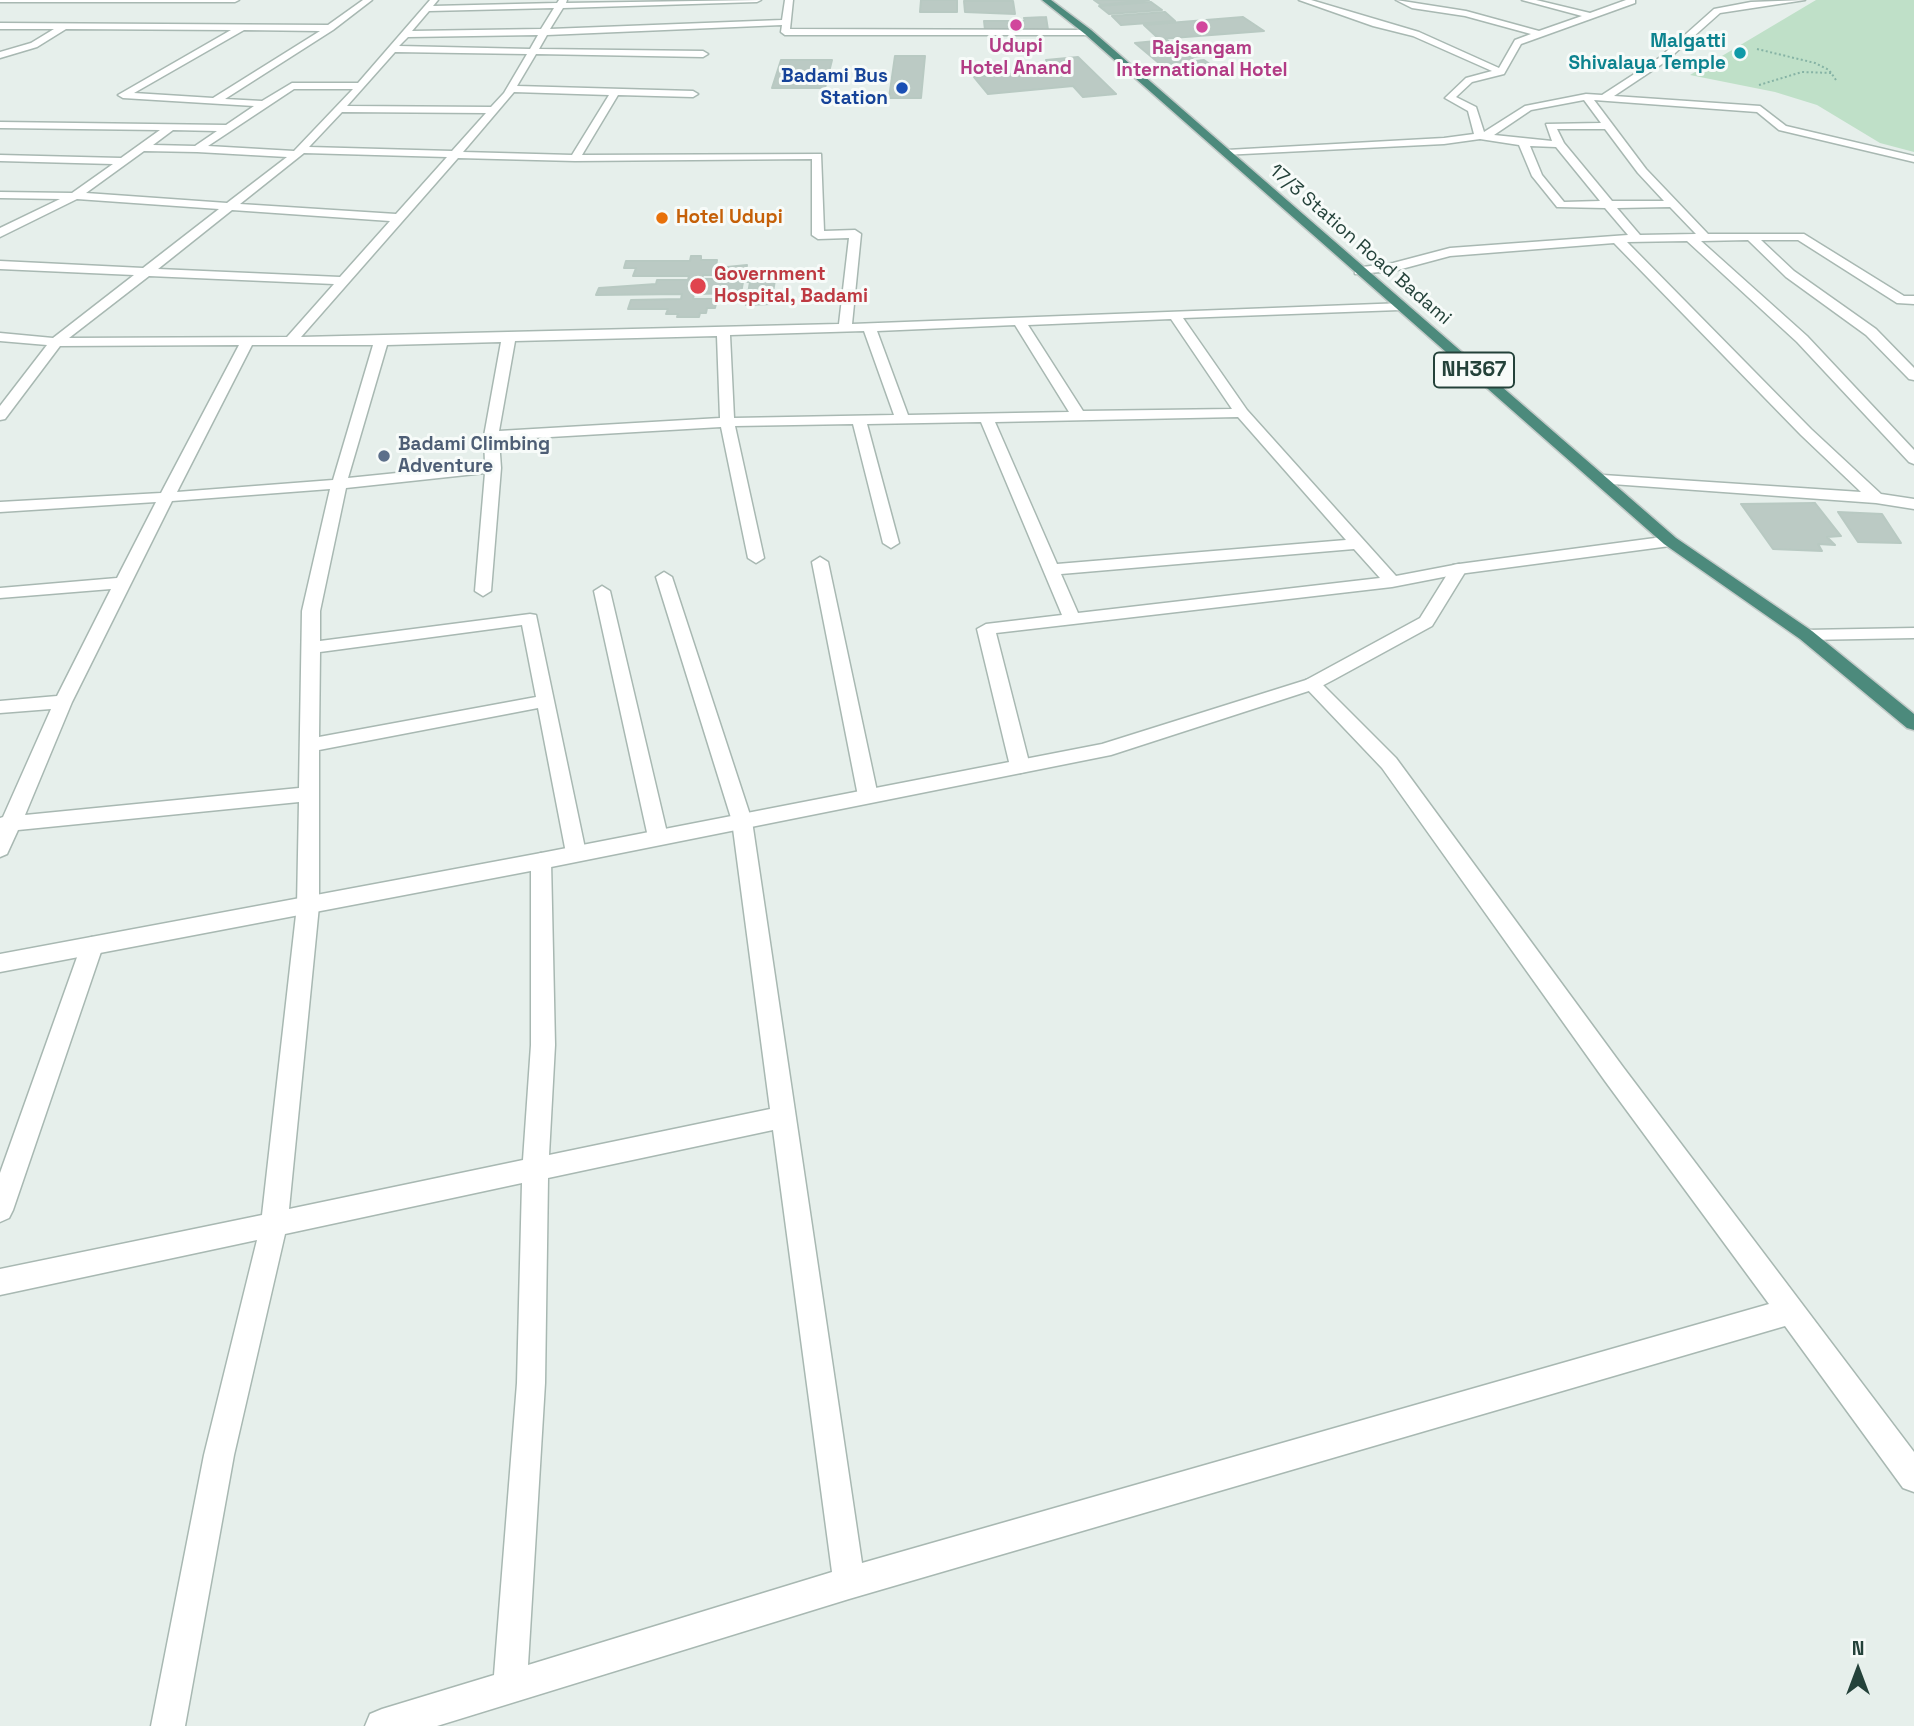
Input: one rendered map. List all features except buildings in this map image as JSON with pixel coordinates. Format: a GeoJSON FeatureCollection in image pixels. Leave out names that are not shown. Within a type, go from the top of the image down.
{"type":"FeatureCollection","features":[{"type":"Feature","properties":{"kind":"highway","name":"17/3 Station Road Badami"},"geometry":{"type":"LineString","coordinates":[[1046,0],[1088,32],[1670,541],[1806,635],[1914,724]]}},
{"type":"Feature","properties":{"kind":"street"},"geometry":{"type":"LineString","coordinates":[[0,0],[234,0]]}},
{"type":"Feature","properties":{"kind":"street"},"geometry":{"type":"LineString","coordinates":[[215,101],[330,28],[368,0]]}},
{"type":"Feature","properties":{"kind":"street"},"geometry":{"type":"LineString","coordinates":[[0,416],[56,342],[299,152],[341,109],[434,0]]}},
{"type":"Feature","properties":{"kind":"street"},"geometry":{"type":"LineString","coordinates":[[425,9],[562,3],[757,0]]}},
{"type":"Feature","properties":{"kind":"street"},"geometry":{"type":"LineString","coordinates":[[789,0],[785,32],[1088,32]]}},
{"type":"Feature","properties":{"kind":"street"},"geometry":{"type":"LineString","coordinates":[[1303,0],[1416,34],[1501,72]]}},
{"type":"Feature","properties":{"kind":"street"},"geometry":{"type":"LineString","coordinates":[[1400,0],[1415,6],[1466,14],[1539,34]]}},
{"type":"Feature","properties":{"kind":"street"},"geometry":{"type":"LineString","coordinates":[[1526,0],[1591,16]]}},
{"type":"Feature","properties":{"kind":"street"},"geometry":{"type":"LineString","coordinates":[[1480,136],[1473,109],[1450,97],[1469,80],[1501,72],[1518,42],[1632,0]]}},
{"type":"Feature","properties":{"kind":"street"},"geometry":{"type":"LineString","coordinates":[[1604,98],[1662,60],[1717,11],[1751,4],[1801,0]]}},
{"type":"Feature","properties":{"kind":"street"},"geometry":{"type":"LineString","coordinates":[[291,341],[511,89],[562,3]]}},
{"type":"Feature","properties":{"kind":"street"},"geometry":{"type":"LineString","coordinates":[[406,34],[545,32],[786,22]]}},
{"type":"Feature","properties":{"kind":"street"},"geometry":{"type":"LineString","coordinates":[[0,26],[330,28]]}},
{"type":"Feature","properties":{"kind":"street"},"geometry":{"type":"LineString","coordinates":[[0,55],[42,40],[63,27]]}},
{"type":"Feature","properties":{"kind":"street"},"geometry":{"type":"LineString","coordinates":[[243,27],[123,95],[264,104]]}},
{"type":"Feature","properties":{"kind":"street"},"geometry":{"type":"LineString","coordinates":[[14,40],[42,40]]}},
{"type":"Feature","properties":{"kind":"street"},"geometry":{"type":"LineString","coordinates":[[394,49],[703,54]]}},
{"type":"Feature","properties":{"kind":"street"},"geometry":{"type":"LineString","coordinates":[[197,149],[292,86],[361,86]]}},
{"type":"Feature","properties":{"kind":"street"},"geometry":{"type":"LineString","coordinates":[[511,89],[693,94]]}},
{"type":"Feature","properties":{"kind":"street"},"geometry":{"type":"LineString","coordinates":[[575,158],[615,92]]}},
{"type":"Feature","properties":{"kind":"street"},"geometry":{"type":"LineString","coordinates":[[1586,97],[1642,171],[1704,236]]}},
{"type":"Feature","properties":{"kind":"street"},"geometry":{"type":"LineString","coordinates":[[1227,153],[1488,135],[1528,107],[1586,97],[1760,109],[1783,128],[1914,159]]}},
{"type":"Feature","properties":{"kind":"street"},"geometry":{"type":"LineString","coordinates":[[341,109],[494,110]]}},
{"type":"Feature","properties":{"kind":"street"},"geometry":{"type":"LineString","coordinates":[[0,125],[229,128]]}},
{"type":"Feature","properties":{"kind":"street"},"geometry":{"type":"LineString","coordinates":[[1609,126],[1550,126],[1559,144],[1636,238]]}},
{"type":"Feature","properties":{"kind":"street"},"geometry":{"type":"LineString","coordinates":[[1,233],[75,196],[171,127]]}},
{"type":"Feature","properties":{"kind":"street"},"geometry":{"type":"LineString","coordinates":[[1480,136],[1523,143],[1559,144]]}},
{"type":"Feature","properties":{"kind":"street"},"geometry":{"type":"LineString","coordinates":[[1523,143],[1537,176],[1561,205],[1674,204]]}},
{"type":"Feature","properties":{"kind":"street"},"geometry":{"type":"LineString","coordinates":[[141,148],[575,158],[817,156],[818,235],[855,234],[845,328]]}},
{"type":"Feature","properties":{"kind":"street"},"geometry":{"type":"LineString","coordinates":[[0,158],[124,161]]}},
{"type":"Feature","properties":{"kind":"street"},"geometry":{"type":"LineString","coordinates":[[0,195],[75,196],[232,205],[399,218]]}},
{"type":"Feature","properties":{"kind":"street"},"geometry":{"type":"LineString","coordinates":[[1688,236],[1802,339],[1914,459]]}},
{"type":"Feature","properties":{"kind":"street"},"geometry":{"type":"LineString","coordinates":[[1359,271],[1394,267],[1450,252],[1636,238],[1800,236],[1901,300],[1914,300]]}},
{"type":"Feature","properties":{"kind":"street"},"geometry":{"type":"LineString","coordinates":[[1751,237],[1790,274],[1871,332],[1914,376]]}},
{"type":"Feature","properties":{"kind":"street"},"geometry":{"type":"LineString","coordinates":[[1618,239],[1806,432],[1876,498]]}},
{"type":"Feature","properties":{"kind":"street"},"geometry":{"type":"LineString","coordinates":[[0,265],[344,281]]}},
{"type":"Feature","properties":{"kind":"street"},"geometry":{"type":"LineString","coordinates":[[0,337],[56,342],[382,341],[869,328],[1399,306]]}},
{"type":"Feature","properties":{"kind":"street"},"geometry":{"type":"LineString","coordinates":[[1175,316],[1242,413],[1392,582]]}},
{"type":"Feature","properties":{"kind":"street"},"geometry":{"type":"LineString","coordinates":[[1020,322],[1079,417]]}},
{"type":"Feature","properties":{"kind":"street"},"geometry":{"type":"LineString","coordinates":[[869,328],[903,420]]}},
{"type":"Feature","properties":{"kind":"street"},"geometry":{"type":"LineString","coordinates":[[723,332],[727,422],[756,558]]}},
{"type":"Feature","properties":{"kind":"street"},"geometry":{"type":"LineString","coordinates":[[483,592],[493,468],[491,436],[509,336]]}},
{"type":"Feature","properties":{"kind":"street"},"geometry":{"type":"LineString","coordinates":[[0,849],[5,825],[63,702],[248,341]]}},
{"type":"Feature","properties":{"kind":"street"},"geometry":{"type":"LineString","coordinates":[[168,1726],[219,1455],[274,1225],[308,906],[311,611],[339,484],[382,341]]}},
{"type":"Feature","properties":{"kind":"street"},"geometry":{"type":"LineString","coordinates":[[491,436],[727,422],[1242,413]]}},
{"type":"Feature","properties":{"kind":"street"},"geometry":{"type":"LineString","coordinates":[[987,419],[1072,619]]}},
{"type":"Feature","properties":{"kind":"street"},"geometry":{"type":"LineString","coordinates":[[859,420],[891,543]]}},
{"type":"Feature","properties":{"kind":"street"},"geometry":{"type":"LineString","coordinates":[[0,507],[339,484],[493,468]]}},
{"type":"Feature","properties":{"kind":"street"},"geometry":{"type":"LineString","coordinates":[[1603,480],[1876,498],[1914,503]]}},
{"type":"Feature","properties":{"kind":"street"},"geometry":{"type":"LineString","coordinates":[[1020,766],[986,629],[1392,582],[1459,569],[1670,541]]}},
{"type":"Feature","properties":{"kind":"street"},"geometry":{"type":"LineString","coordinates":[[1051,570],[1360,544]]}},
{"type":"Feature","properties":{"kind":"street"},"geometry":{"type":"LineString","coordinates":[[820,562],[869,796]]}},
{"type":"Feature","properties":{"kind":"street"},"geometry":{"type":"LineString","coordinates":[[0,963],[308,906],[1104,750],[1312,684],[1426,622],[1459,569]]}},
{"type":"Feature","properties":{"kind":"street"},"geometry":{"type":"LineString","coordinates":[[664,577],[742,821],[849,1583]]}},
{"type":"Feature","properties":{"kind":"street"},"geometry":{"type":"LineString","coordinates":[[0,593],[123,583]]}},
{"type":"Feature","properties":{"kind":"street"},"geometry":{"type":"LineString","coordinates":[[602,591],[658,837]]}},
{"type":"Feature","properties":{"kind":"street"},"geometry":{"type":"LineString","coordinates":[[310,648],[530,619],[576,853]]}},
{"type":"Feature","properties":{"kind":"street"},"geometry":{"type":"LineString","coordinates":[[1806,635],[1914,633]]}},
{"type":"Feature","properties":{"kind":"street"},"geometry":{"type":"LineString","coordinates":[[1312,684],[1389,763],[1614,1074],[1914,1477]]}},
{"type":"Feature","properties":{"kind":"street"},"geometry":{"type":"LineString","coordinates":[[309,745],[546,701]]}},
{"type":"Feature","properties":{"kind":"street"},"geometry":{"type":"LineString","coordinates":[[0,707],[63,702]]}},
{"type":"Feature","properties":{"kind":"street"},"geometry":{"type":"LineString","coordinates":[[5,825],[309,794]]}},
{"type":"Feature","properties":{"kind":"street"},"geometry":{"type":"LineString","coordinates":[[510,1687],[531,1383],[535,1168],[543,1045],[541,861]]}},
{"type":"Feature","properties":{"kind":"street"},"geometry":{"type":"LineString","coordinates":[[0,1210],[92,946]]}},
{"type":"Feature","properties":{"kind":"street"},"geometry":{"type":"LineString","coordinates":[[0,1282],[782,1117]]}},
{"type":"Feature","properties":{"kind":"street"},"geometry":{"type":"LineString","coordinates":[[382,1726],[849,1583],[1790,1311]]}},
{"type":"Feature","properties":{"kind":"path"},"geometry":{"type":"LineString","coordinates":[[1757,49],[1800,58],[1832,73],[1836,80]]}},
{"type":"Feature","properties":{"kind":"path"},"geometry":{"type":"LineString","coordinates":[[1760,109],[1747,91],[1755,86],[1802,72],[1832,73]]}},
{"type":"Feature","properties":{"kind":"green space"},"geometry":{"type":"Polygon","coordinates":[[[1816,0],[1914,0],[1914,152],[1880,143],[1817,105],[1775,92],[1690,75],[1816,0]]]}},
{"type":"Feature","properties":{"kind":"place","name":"Udupi Hotel Anand"},"geometry":{"type":"Point","coordinates":[1016,25]}},
{"type":"Feature","properties":{"kind":"place","name":"Rajsangam International Hotel"},"geometry":{"type":"Point","coordinates":[1202,27]}},
{"type":"Feature","properties":{"kind":"place","name":"Malgatti Shivalaya Temple"},"geometry":{"type":"Point","coordinates":[1740,53]}},
{"type":"Feature","properties":{"kind":"place","name":"Badami Bus Station"},"geometry":{"type":"Point","coordinates":[902,88]}},
{"type":"Feature","properties":{"kind":"place","name":"Hotel Udupi"},"geometry":{"type":"Point","coordinates":[662,218]}},
{"type":"Feature","properties":{"kind":"place","name":"Government Hospital, Badami"},"geometry":{"type":"Point","coordinates":[698,286]}},
{"type":"Feature","properties":{"kind":"place","name":"Badami Climbing Adventure"},"geometry":{"type":"Point","coordinates":[384,456]}}]}
